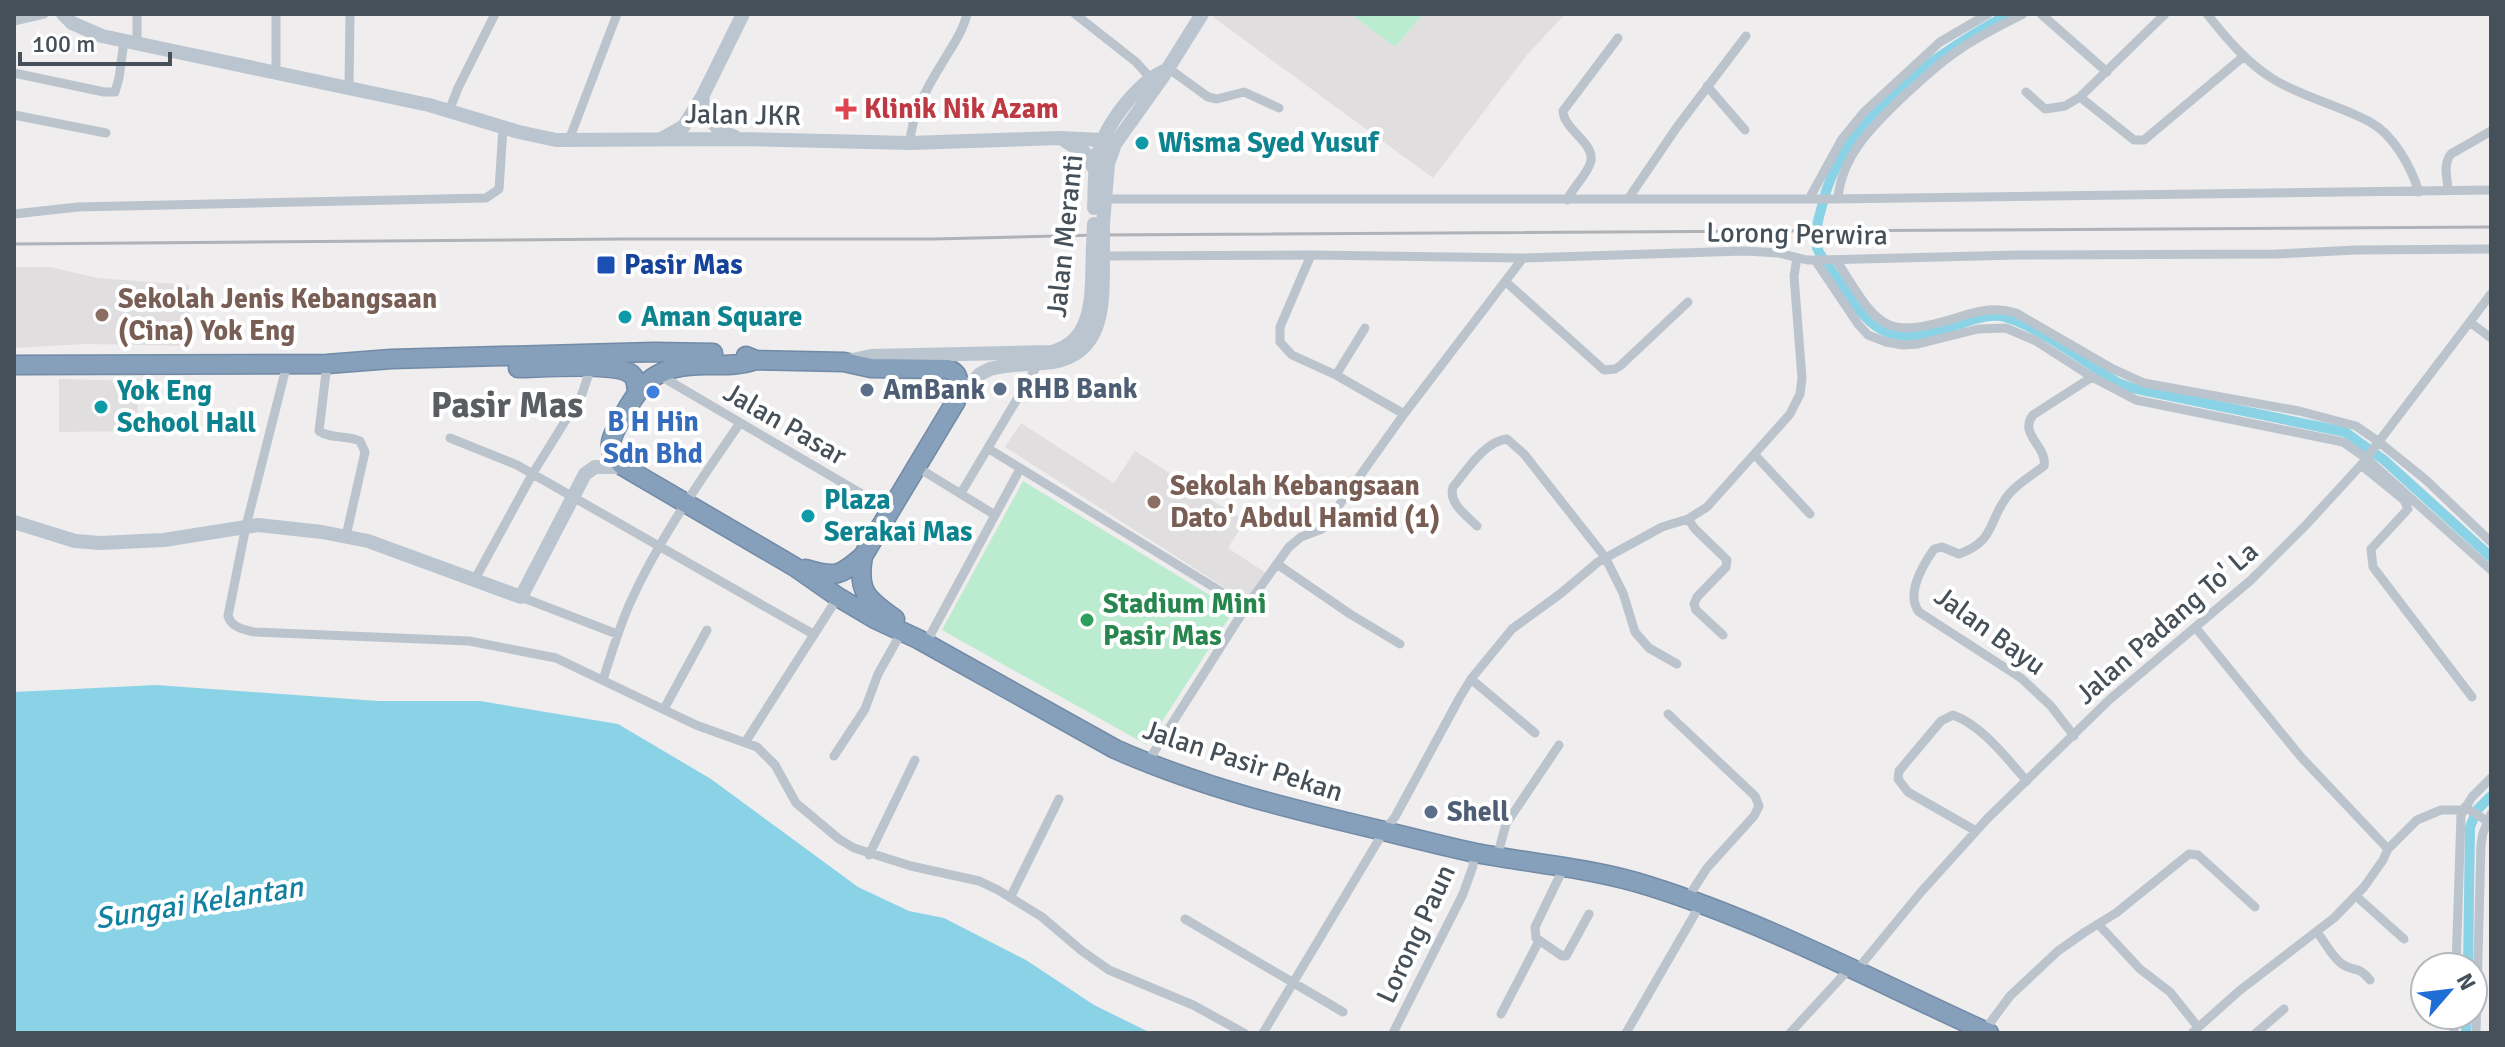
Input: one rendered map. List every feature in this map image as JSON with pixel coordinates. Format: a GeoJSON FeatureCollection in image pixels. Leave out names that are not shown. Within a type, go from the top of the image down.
{"type":"FeatureCollection","features":[{"type":"Feature","properties":{"kind":"highway"},"geometry":{"type":"LineString","coordinates":[[414,364],[654,352],[740,354],[756,360],[844,362],[871,368],[943,362],[959,380],[956,401],[863,556],[859,578],[869,599],[915,638]]}},
{"type":"Feature","properties":{"kind":"highway"},"geometry":{"type":"LineString","coordinates":[[624,467],[612,454],[610,440],[637,392],[659,375],[681,366],[740,366],[756,360]]}},
{"type":"Feature","properties":{"kind":"highway"},"geometry":{"type":"LineString","coordinates":[[14,365],[591,367],[627,372],[636,381],[637,392]]}},
{"type":"Feature","properties":{"kind":"highway","name":"Jalan Pasir Pekan"},"geometry":{"type":"LineString","coordinates":[[624,467],[795,567],[838,597],[1091,736],[1147,763],[1229,793],[1333,821],[1497,857],[1638,883],[1763,927],[1987,1032]]}},
{"type":"Feature","properties":{"kind":"highway"},"geometry":{"type":"LineString","coordinates":[[795,567],[835,575],[863,556]]}},
{"type":"Feature","properties":{"kind":"street"},"geometry":{"type":"LineString","coordinates":[[14,21],[44,14]]}},
{"type":"Feature","properties":{"kind":"street","name":"Jalan JKR"},"geometry":{"type":"LineString","coordinates":[[63,14],[86,30],[130,43],[349,88],[449,111],[541,137],[569,140],[739,139],[910,143],[1059,138],[1109,142]]}},
{"type":"Feature","properties":{"kind":"street"},"geometry":{"type":"LineString","coordinates":[[14,73],[115,92],[137,14]]}},
{"type":"Feature","properties":{"kind":"street"},"geometry":{"type":"LineString","coordinates":[[276,14],[276,73]]}},
{"type":"Feature","properties":{"kind":"street"},"geometry":{"type":"LineString","coordinates":[[349,88],[350,14]]}},
{"type":"Feature","properties":{"kind":"street"},"geometry":{"type":"LineString","coordinates":[[449,111],[495,14]]}},
{"type":"Feature","properties":{"kind":"street"},"geometry":{"type":"LineString","coordinates":[[569,140],[617,14]]}},
{"type":"Feature","properties":{"kind":"street"},"geometry":{"type":"LineString","coordinates":[[658,140],[684,126],[702,97],[743,14]]}},
{"type":"Feature","properties":{"kind":"street"},"geometry":{"type":"LineString","coordinates":[[910,143],[913,124],[923,100],[962,31],[967,14]]}},
{"type":"Feature","properties":{"kind":"street"},"geometry":{"type":"LineString","coordinates":[[1075,14],[1136,62],[1154,81]]}},
{"type":"Feature","properties":{"kind":"street"},"geometry":{"type":"LineString","coordinates":[[1202,14],[1167,69],[1208,97],[1217,99],[1240,92],[1279,108]]}},
{"type":"Feature","properties":{"kind":"street"},"geometry":{"type":"LineString","coordinates":[[1813,199],[1842,139],[1864,112],[1940,42],[1988,14]]}},
{"type":"Feature","properties":{"kind":"street"},"geometry":{"type":"LineString","coordinates":[[1835,198],[1854,151],[1880,119],[1938,64],[2023,14]]}},
{"type":"Feature","properties":{"kind":"street"},"geometry":{"type":"LineString","coordinates":[[2041,14],[2107,72]]}},
{"type":"Feature","properties":{"kind":"street"},"geometry":{"type":"LineString","coordinates":[[2026,92],[2045,109],[2065,106],[2080,97],[2165,14]]}},
{"type":"Feature","properties":{"kind":"street"},"geometry":{"type":"LineString","coordinates":[[2207,14],[2255,67],[2294,91],[2370,122],[2383,132],[2409,168],[2419,192]]}},
{"type":"Feature","properties":{"kind":"street"},"geometry":{"type":"LineString","coordinates":[[1628,199],[1746,36]]}},
{"type":"Feature","properties":{"kind":"street"},"geometry":{"type":"LineString","coordinates":[[1567,200],[1592,157],[1565,121],[1563,111],[1618,38]]}},
{"type":"Feature","properties":{"kind":"street"},"geometry":{"type":"LineString","coordinates":[[2080,97],[2134,140],[2144,140],[2243,57]]}},
{"type":"Feature","properties":{"kind":"street","name":"Jalan Meranti"},"geometry":{"type":"LineString","coordinates":[[956,401],[980,374],[1000,366],[1038,364],[1069,358],[1078,353],[1088,335],[1099,251],[1096,173],[1109,142],[1154,81],[1167,69]]}},
{"type":"Feature","properties":{"kind":"street"},"geometry":{"type":"LineString","coordinates":[[1707,86],[1745,130]]}},
{"type":"Feature","properties":{"kind":"street"},"geometry":{"type":"LineString","coordinates":[[702,97],[710,120],[722,133],[739,139]]}},
{"type":"Feature","properties":{"kind":"street"},"geometry":{"type":"LineString","coordinates":[[14,115],[106,133]]}},
{"type":"Feature","properties":{"kind":"street"},"geometry":{"type":"LineString","coordinates":[[14,214],[48,208],[486,198],[499,189],[503,128]]}},
{"type":"Feature","properties":{"kind":"street"},"geometry":{"type":"LineString","coordinates":[[2448,189],[2446,161],[2451,154],[2491,131]]}},
{"type":"Feature","properties":{"kind":"street"},"geometry":{"type":"LineString","coordinates":[[1059,138],[1086,154],[1096,173]]}},
{"type":"Feature","properties":{"kind":"street","name":"Jalan Meranti"},"geometry":{"type":"LineString","coordinates":[[1098,224],[1104,199],[1109,142]]}},
{"type":"Feature","properties":{"kind":"street"},"geometry":{"type":"LineString","coordinates":[[1104,199],[1813,199],[2491,190]]}},
{"type":"Feature","properties":{"kind":"street","name":"Lorong Perwira"},"geometry":{"type":"LineString","coordinates":[[1099,251],[1523,258],[1744,251],[1834,260],[2491,249]]}},
{"type":"Feature","properties":{"kind":"street"},"geometry":{"type":"LineString","coordinates":[[1311,255],[1280,327],[1280,342],[1292,355],[1336,375],[1404,414]]}},
{"type":"Feature","properties":{"kind":"street"},"geometry":{"type":"LineString","coordinates":[[1147,763],[1246,607],[1277,564],[1295,541],[1322,529],[1404,414],[1523,258]]}},
{"type":"Feature","properties":{"kind":"street"},"geometry":{"type":"LineString","coordinates":[[1263,1033],[1395,817],[1471,679],[1517,625],[1605,557],[1662,527],[1688,519],[1707,507],[1790,414],[1800,394],[1802,378],[1794,276],[1797,258]]}},
{"type":"Feature","properties":{"kind":"street"},"geometry":{"type":"LineString","coordinates":[[1818,260],[1840,300],[1868,335],[1903,345],[1931,343],[1978,329],[2006,328],[2036,341],[2092,377],[2136,400],[2343,442],[2491,570]]}},
{"type":"Feature","properties":{"kind":"street"},"geometry":{"type":"LineString","coordinates":[[1834,260],[1866,306],[1884,324],[1896,328],[1927,326],[1987,309],[2004,310],[2016,313],[2129,378],[2163,388],[2257,403],[2356,426],[2426,480],[2491,542]]}},
{"type":"Feature","properties":{"kind":"street"},"geometry":{"type":"LineString","coordinates":[[1506,282],[1604,370],[1610,371],[1620,366],[1688,302]]}},
{"type":"Feature","properties":{"kind":"street","name":"Jalan Padang To' La"},"geometry":{"type":"LineString","coordinates":[[1790,1033],[1853,970],[1976,831],[2109,700],[2273,560],[2365,460],[2491,294]]}},
{"type":"Feature","properties":{"kind":"street"},"geometry":{"type":"LineString","coordinates":[[2471,323],[2491,338]]}},
{"type":"Feature","properties":{"kind":"street"},"geometry":{"type":"LineString","coordinates":[[1336,375],[1365,328]]}},
{"type":"Feature","properties":{"kind":"street","name":"Jalan Meranti"},"geometry":{"type":"LineString","coordinates":[[844,362],[871,356],[943,362],[1052,352],[1088,335]]}},
{"type":"Feature","properties":{"kind":"street"},"geometry":{"type":"LineString","coordinates":[[287,364],[246,526],[228,616],[235,627],[268,633],[469,641],[556,658],[724,737],[746,741],[757,747],[775,765],[796,803],[839,839],[869,855],[979,881],[1011,896],[1109,970],[1193,1005],[1244,1033]]}},
{"type":"Feature","properties":{"kind":"street"},"geometry":{"type":"LineString","coordinates":[[327,364],[319,431],[324,435],[354,438],[360,441],[365,452],[346,536]]}},
{"type":"Feature","properties":{"kind":"street"},"geometry":{"type":"LineString","coordinates":[[961,493],[1038,364]]}},
{"type":"Feature","properties":{"kind":"street"},"geometry":{"type":"LineString","coordinates":[[475,579],[533,473],[582,394],[591,367]]}},
{"type":"Feature","properties":{"kind":"street","name":"Jalan Pasar"},"geometry":{"type":"LineString","coordinates":[[659,375],[889,510]]}},
{"type":"Feature","properties":{"kind":"street","name":"Jalan Bayu"},"geometry":{"type":"LineString","coordinates":[[2074,736],[2036,690],[1919,612],[1912,597],[1934,549],[1942,547],[1959,554],[1975,547],[1991,531],[2009,494],[2044,466],[2045,458],[2028,427],[2033,415],[2092,377]]}},
{"type":"Feature","properties":{"kind":"street"},"geometry":{"type":"LineString","coordinates":[[603,680],[617,634],[641,581],[685,503],[740,423]]}},
{"type":"Feature","properties":{"kind":"street"},"geometry":{"type":"LineString","coordinates":[[450,438],[533,473],[813,634]]}},
{"type":"Feature","properties":{"kind":"street"},"geometry":{"type":"LineString","coordinates":[[1477,526],[1453,501],[1451,492],[1490,445],[1507,439],[1524,454],[1605,557],[1623,593],[1635,632],[1649,648],[1677,664]]}},
{"type":"Feature","properties":{"kind":"street"},"geometry":{"type":"LineString","coordinates":[[989,449],[1246,607]]}},
{"type":"Feature","properties":{"kind":"street"},"geometry":{"type":"LineString","coordinates":[[1755,455],[1810,514]]}},
{"type":"Feature","properties":{"kind":"street"},"geometry":{"type":"LineString","coordinates":[[2365,460],[2404,500],[2408,509],[2371,549],[2373,567],[2472,697]]}},
{"type":"Feature","properties":{"kind":"street"},"geometry":{"type":"LineString","coordinates":[[521,597],[572,496],[590,469],[624,467]]}},
{"type":"Feature","properties":{"kind":"street"},"geometry":{"type":"LineString","coordinates":[[917,467],[995,515]]}},
{"type":"Feature","properties":{"kind":"street"},"geometry":{"type":"LineString","coordinates":[[834,756],[865,709],[878,674],[915,638],[995,515],[1020,469]]}},
{"type":"Feature","properties":{"kind":"street"},"geometry":{"type":"LineString","coordinates":[[1688,519],[1727,560],[1726,567],[1694,604],[1696,610],[1723,635]]}},
{"type":"Feature","properties":{"kind":"street"},"geometry":{"type":"LineString","coordinates":[[14,522],[75,541],[100,543],[164,540],[246,526],[271,526],[346,536],[475,579],[617,634]]}},
{"type":"Feature","properties":{"kind":"street"},"geometry":{"type":"LineString","coordinates":[[1277,564],[1400,644]]}},
{"type":"Feature","properties":{"kind":"street"},"geometry":{"type":"LineString","coordinates":[[746,741],[838,597]]}},
{"type":"Feature","properties":{"kind":"street"},"geometry":{"type":"LineString","coordinates":[[2196,628],[2301,757],[2388,849]]}},
{"type":"Feature","properties":{"kind":"street"},"geometry":{"type":"LineString","coordinates":[[664,709],[707,630]]}},
{"type":"Feature","properties":{"kind":"street"},"geometry":{"type":"LineString","coordinates":[[1471,679],[1535,733]]}},
{"type":"Feature","properties":{"kind":"street"},"geometry":{"type":"LineString","coordinates":[[1626,1033],[1694,902],[1707,868],[1754,816],[1759,806],[1755,796],[1668,714]]}},
{"type":"Feature","properties":{"kind":"street"},"geometry":{"type":"LineString","coordinates":[[1976,831],[1908,792],[1898,779],[1899,771],[1941,721],[1953,715],[1961,718],[1986,737],[2027,781]]}},
{"type":"Feature","properties":{"kind":"street"},"geometry":{"type":"LineString","coordinates":[[1497,857],[1506,824],[1559,745]]}},
{"type":"Feature","properties":{"kind":"street"},"geometry":{"type":"LineString","coordinates":[[869,855],[915,760]]}},
{"type":"Feature","properties":{"kind":"street"},"geometry":{"type":"LineString","coordinates":[[2456,951],[2458,857],[2465,809],[2491,778]]}},
{"type":"Feature","properties":{"kind":"street"},"geometry":{"type":"LineString","coordinates":[[1011,896],[1059,799]]}},
{"type":"Feature","properties":{"kind":"street"},"geometry":{"type":"LineString","coordinates":[[2099,925],[2140,969],[2170,992],[2195,1030],[2239,991],[2317,932],[2356,896],[2388,849],[2417,820],[2441,810],[2465,809],[2487,818],[2481,844],[2476,1033]]}},
{"type":"Feature","properties":{"kind":"street","name":"Lorong Paun"},"geometry":{"type":"LineString","coordinates":[[1393,1033],[1463,894],[1473,866],[1474,852]]}},
{"type":"Feature","properties":{"kind":"street"},"geometry":{"type":"LineString","coordinates":[[1987,1032],[2010,996],[2034,973],[2072,940],[2116,913],[2189,854],[2198,855],[2255,907]]}},
{"type":"Feature","properties":{"kind":"street"},"geometry":{"type":"LineString","coordinates":[[1564,867],[1535,927],[1539,941],[1566,956],[1589,914]]}},
{"type":"Feature","properties":{"kind":"street"},"geometry":{"type":"LineString","coordinates":[[2356,896],[2404,939]]}},
{"type":"Feature","properties":{"kind":"street"},"geometry":{"type":"LineString","coordinates":[[1185,919],[1343,1012]]}},
{"type":"Feature","properties":{"kind":"street"},"geometry":{"type":"LineString","coordinates":[[2317,932],[2340,962],[2362,970],[2370,980]]}},
{"type":"Feature","properties":{"kind":"street"},"geometry":{"type":"LineString","coordinates":[[1501,1014],[1539,941]]}},
{"type":"Feature","properties":{"kind":"street"},"geometry":{"type":"LineString","coordinates":[[2256,1033],[2284,1009]]}},
{"type":"Feature","properties":{"kind":"shaded area"},"geometry":{"type":"Polygon","coordinates":[[[1215,14],[1351,14],[1395,47],[1423,14],[1565,14],[1527,55],[1433,178],[1213,17],[1215,14]]]}},
{"type":"Feature","properties":{"kind":"shaded area","name":"Sekolah Jenis Kebangsaan (Cina) Yok Eng"},"geometry":{"type":"Polygon","coordinates":[[[14,267],[50,267],[97,278],[189,285],[191,346],[87,344],[14,348],[14,267]]]}},
{"type":"Feature","properties":{"kind":"shaded area","name":"Sekolah Jenis Kebangsaan (Cina) Yok Eng"},"geometry":{"type":"Polygon","coordinates":[[[59,379],[138,381],[137,431],[59,432],[59,379]]]}},
{"type":"Feature","properties":{"kind":"shaded area","name":"Sekolah Kebangsaan Dato' Abdul Hamid (1)"},"geometry":{"type":"Polygon","coordinates":[[[1021,423],[1114,483],[1135,451],[1245,521],[1228,548],[1266,573],[1247,602],[1005,447],[1021,423]]]}},
{"type":"Feature","properties":{"kind":"green space"},"geometry":{"type":"Polygon","coordinates":[[[1351,14],[1423,14],[1395,47],[1351,14]]]}},
{"type":"Feature","properties":{"kind":"green space","name":"Stadium Mini Pasir Mas"},"geometry":{"type":"Polygon","coordinates":[[[1023,481],[1234,610],[1147,745],[942,630],[1023,481]]]}},
{"type":"Feature","properties":{"kind":"water","name":"Sungai Kelantan"},"geometry":{"type":"Polygon","coordinates":[[[156,685],[378,701],[480,701],[618,724],[711,779],[858,887],[909,911],[944,918],[1026,960],[1094,1005],[1151,1033],[14,1033],[14,692],[156,685]]]}},
{"type":"Feature","properties":{"kind":"waterway"},"geometry":{"type":"LineString","coordinates":[[2009,14],[1951,49],[1895,92],[1849,144],[1833,174],[1818,222],[1817,248],[1861,312],[1881,330],[1907,336],[1922,335],[1978,318],[2000,316],[2043,334],[2118,383],[2132,388],[2345,432],[2384,460],[2491,557]]}},
{"type":"Feature","properties":{"kind":"waterway"},"geometry":{"type":"LineString","coordinates":[[2468,951],[2470,827],[2477,810],[2491,796]]}},
{"type":"Feature","properties":{"kind":"railway"},"geometry":{"type":"LineString","coordinates":[[14,244],[2491,227]]}},
{"type":"Feature","properties":{"kind":"place","name":"Klinik Nik Azam"},"geometry":{"type":"Point","coordinates":[846,109]}},
{"type":"Feature","properties":{"kind":"place","name":"Wisma Syed Yusuf"},"geometry":{"type":"Point","coordinates":[1142,143]}},
{"type":"Feature","properties":{"kind":"place","name":"Pasir Mas"},"geometry":{"type":"Point","coordinates":[606,265]}},
{"type":"Feature","properties":{"kind":"place","name":"Sekolah Jenis Kebangsaan (Cina) Yok Eng"},"geometry":{"type":"Point","coordinates":[102,315]}},
{"type":"Feature","properties":{"kind":"place","name":"Aman Square"},"geometry":{"type":"Point","coordinates":[625,317]}},
{"type":"Feature","properties":{"kind":"place","name":"RHB Bank"},"geometry":{"type":"Point","coordinates":[1000,389]}},
{"type":"Feature","properties":{"kind":"place","name":"AmBank"},"geometry":{"type":"Point","coordinates":[867,390]}},
{"type":"Feature","properties":{"kind":"place","name":"B H Hin Sdn Bhd"},"geometry":{"type":"Point","coordinates":[653,392]}},
{"type":"Feature","properties":{"kind":"place","name":"Yok Eng School Hall"},"geometry":{"type":"Point","coordinates":[101,407]}},
{"type":"Feature","properties":{"kind":"place","name":"Sekolah Kebangsaan Dato' Abdul Hamid (1)"},"geometry":{"type":"Point","coordinates":[1154,502]}},
{"type":"Feature","properties":{"kind":"place","name":"Plaza Serakai Mas"},"geometry":{"type":"Point","coordinates":[808,516]}},
{"type":"Feature","properties":{"kind":"place","name":"Stadium Mini Pasir Mas"},"geometry":{"type":"Point","coordinates":[1087,620]}},
{"type":"Feature","properties":{"kind":"place","name":"Shell"},"geometry":{"type":"Point","coordinates":[1431,812]}},
{"type":"Feature","properties":{"kind":"district","name":"Pasir Mas"},"geometry":{"type":"Point","coordinates":[507,405]}}]}
